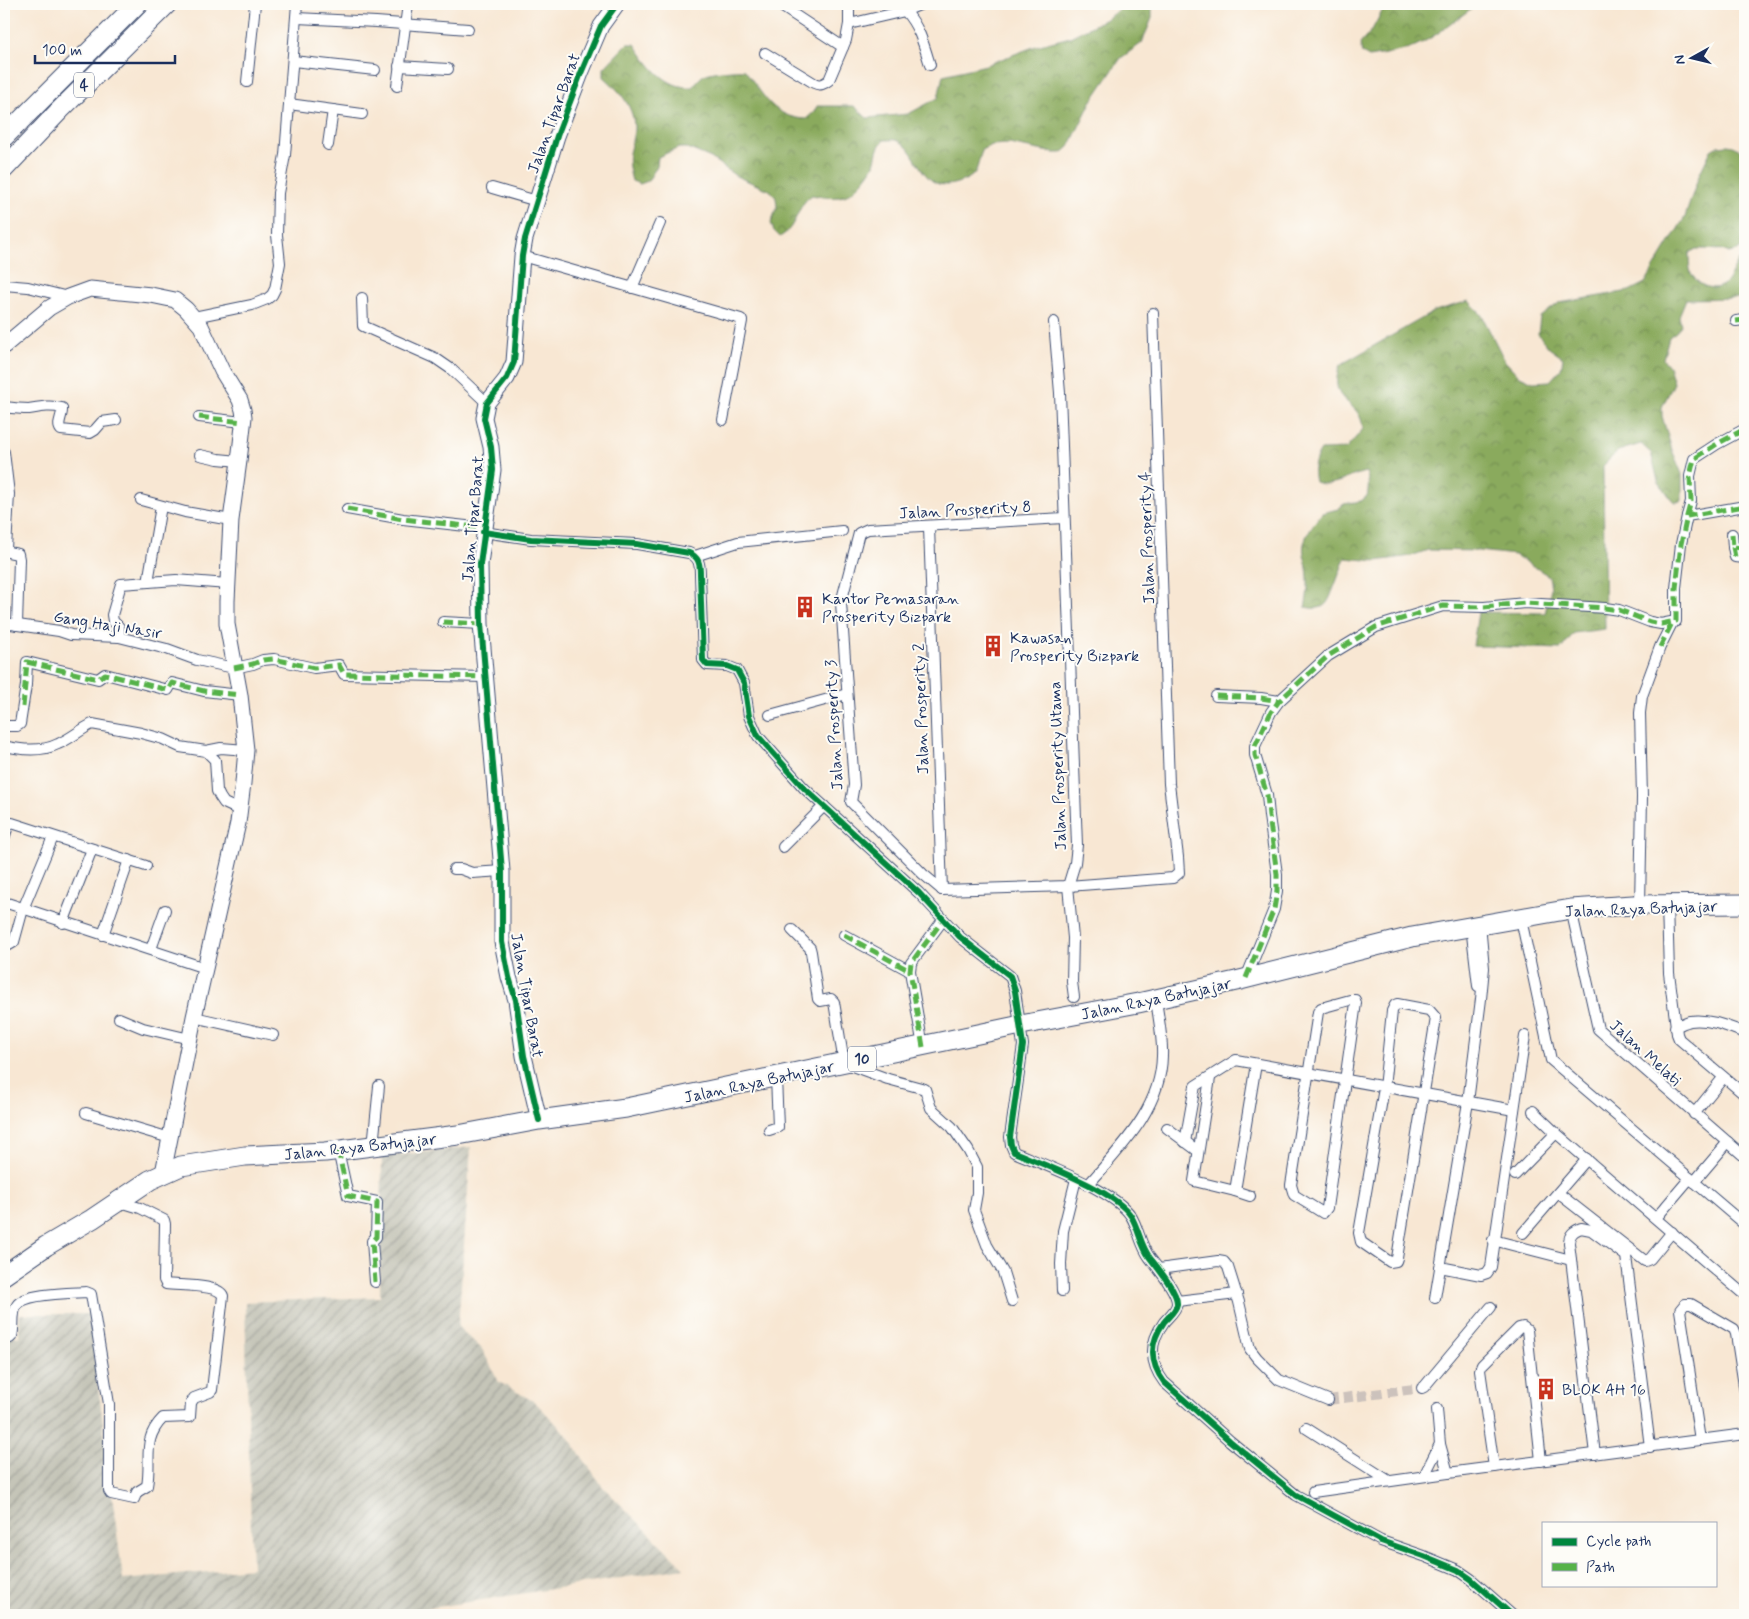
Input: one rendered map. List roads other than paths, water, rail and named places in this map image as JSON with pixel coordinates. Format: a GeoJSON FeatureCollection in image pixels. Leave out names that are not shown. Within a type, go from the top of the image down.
{"type":"FeatureCollection","features":[{"type":"Feature","properties":{"kind":"highway","name":"4"},"geometry":{"type":"LineString","coordinates":[[4,137],[137,4]]}},
{"type":"Feature","properties":{"kind":"highway","name":"4"},"geometry":{"type":"LineString","coordinates":[[4,169],[61,109],[167,4]]}},
{"type":"Feature","properties":{"kind":"highway","name":"Jalan Raya Batujajar"},"geometry":{"type":"LineString","coordinates":[[4,1275],[117,1201],[163,1173],[182,1166],[245,1156],[338,1150],[458,1135],[538,1120],[626,1108],[1021,1025],[1156,999],[1412,937],[1475,925],[1521,919],[1571,909],[1667,904],[1745,904]]}},
{"type":"Feature","properties":{"kind":"street"},"geometry":{"type":"LineString","coordinates":[[246,82],[255,4]]}},
{"type":"Feature","properties":{"kind":"street"},"geometry":{"type":"LineString","coordinates":[[194,317],[252,305],[267,299],[275,289],[280,263],[277,235],[278,194],[285,155],[298,4]]}},
{"type":"Feature","properties":{"kind":"street"},"geometry":{"type":"LineString","coordinates":[[396,86],[408,4]]}},
{"type":"Feature","properties":{"kind":"street","name":"Jalan Tipar Barat"},"geometry":{"type":"LineString","coordinates":[[538,1120],[524,1056],[516,1000],[508,977],[503,951],[502,871],[481,624],[480,564],[493,470],[491,447],[484,418],[487,403],[507,378],[514,362],[522,256],[557,136],[601,26],[617,4]]}},
{"type":"Feature","properties":{"kind":"street"},"geometry":{"type":"LineString","coordinates":[[778,4],[843,47]]}},
{"type":"Feature","properties":{"kind":"street"},"geometry":{"type":"LineString","coordinates":[[765,53],[814,83],[821,84],[829,80],[843,47],[849,24],[849,4]]}},
{"type":"Feature","properties":{"kind":"street"},"geometry":{"type":"LineString","coordinates":[[849,24],[905,11],[922,4]]}},
{"type":"Feature","properties":{"kind":"street"},"geometry":{"type":"LineString","coordinates":[[905,11],[914,20],[930,65]]}},
{"type":"Feature","properties":{"kind":"street"},"geometry":{"type":"LineString","coordinates":[[297,18],[468,29]]}},
{"type":"Feature","properties":{"kind":"street"},"geometry":{"type":"LineString","coordinates":[[293,61],[375,70]]}},
{"type":"Feature","properties":{"kind":"street"},"geometry":{"type":"LineString","coordinates":[[399,66],[448,69]]}},
{"type":"Feature","properties":{"kind":"street"},"geometry":{"type":"LineString","coordinates":[[290,104],[362,114]]}},
{"type":"Feature","properties":{"kind":"street"},"geometry":{"type":"LineString","coordinates":[[328,145],[333,110]]}},
{"type":"Feature","properties":{"kind":"street"},"geometry":{"type":"LineString","coordinates":[[492,188],[537,201]]}},
{"type":"Feature","properties":{"kind":"street"},"geometry":{"type":"LineString","coordinates":[[632,288],[660,222]]}},
{"type":"Feature","properties":{"kind":"street"},"geometry":{"type":"LineString","coordinates":[[522,256],[741,320],[723,420]]}},
{"type":"Feature","properties":{"kind":"street"},"geometry":{"type":"LineString","coordinates":[[4,285],[28,287],[68,297]]}},
{"type":"Feature","properties":{"kind":"street"},"geometry":{"type":"LineString","coordinates":[[4,346],[49,308],[68,297],[90,289],[151,295],[175,300],[194,317],[207,335],[222,371],[242,404],[243,422],[231,520],[228,584],[228,624],[240,695],[246,750],[240,810],[194,1017],[163,1173]]}},
{"type":"Feature","properties":{"kind":"street"},"geometry":{"type":"LineString","coordinates":[[362,298],[363,326],[435,358],[487,403]]}},
{"type":"Feature","properties":{"kind":"street","name":"Jalan Prosperity 4"},"geometry":{"type":"LineString","coordinates":[[1068,886],[1173,878],[1179,873],[1169,784],[1153,313]]}},
{"type":"Feature","properties":{"kind":"street","name":"Jalan Prosperity Utama"},"geometry":{"type":"LineString","coordinates":[[1054,322],[1060,393],[1077,845],[1075,863],[1068,886],[1074,938],[1072,982],[1074,998]]}},
{"type":"Feature","properties":{"kind":"street"},"geometry":{"type":"LineString","coordinates":[[4,407],[29,409],[42,406],[62,408],[59,428],[70,431],[92,432],[102,422],[116,420]]}},
{"type":"Feature","properties":{"kind":"street"},"geometry":{"type":"LineString","coordinates":[[199,417],[243,422]]}},
{"type":"Feature","properties":{"kind":"street"},"geometry":{"type":"LineString","coordinates":[[1640,905],[1642,797],[1640,713],[1642,696],[1655,658],[1665,633],[1672,623],[1677,620],[1676,588],[1681,544],[1686,516],[1691,502],[1690,476],[1694,459],[1745,429]]}},
{"type":"Feature","properties":{"kind":"street"},"geometry":{"type":"LineString","coordinates":[[4,452],[9,494],[6,549],[8,552],[18,554],[19,559],[17,625]]}},
{"type":"Feature","properties":{"kind":"street"},"geometry":{"type":"LineString","coordinates":[[200,455],[239,461]]}},
{"type":"Feature","properties":{"kind":"street"},"geometry":{"type":"LineString","coordinates":[[141,500],[161,506],[231,520]]}},
{"type":"Feature","properties":{"kind":"street"},"geometry":{"type":"LineString","coordinates":[[148,582],[161,506]]}},
{"type":"Feature","properties":{"kind":"street"},"geometry":{"type":"LineString","coordinates":[[1686,516],[1745,506]]}},
{"type":"Feature","properties":{"kind":"street"},"geometry":{"type":"LineString","coordinates":[[347,509],[531,539],[637,544],[689,553],[696,556],[700,564],[703,660],[707,665],[727,666],[735,669],[740,674],[744,683],[750,716],[758,736],[804,788],[919,892],[967,944],[1010,976],[1015,991],[1023,1045],[1010,1137],[1012,1149],[1014,1152],[1111,1196],[1130,1216],[1145,1252],[1159,1269],[1177,1301],[1176,1308],[1158,1333],[1152,1352],[1156,1371],[1177,1395],[1296,1494],[1380,1541],[1458,1570],[1512,1615]]}},
{"type":"Feature","properties":{"kind":"street","name":"Jalan Prosperity 8"},"geometry":{"type":"LineString","coordinates":[[868,529],[1064,518]]}},
{"type":"Feature","properties":{"kind":"street","name":"Jalan Prosperity 2"},"geometry":{"type":"LineString","coordinates":[[929,527],[942,890]]}},
{"type":"Feature","properties":{"kind":"street","name":"Jalan Prosperity 3"},"geometry":{"type":"LineString","coordinates":[[868,529],[858,533],[841,603],[854,785],[851,802],[923,874],[942,890]]}},
{"type":"Feature","properties":{"kind":"street"},"geometry":{"type":"LineString","coordinates":[[696,556],[738,542],[842,531]]}},
{"type":"Feature","properties":{"kind":"street"},"geometry":{"type":"LineString","coordinates":[[1732,534],[1736,557],[1745,558]]}},
{"type":"Feature","properties":{"kind":"street"},"geometry":{"type":"LineString","coordinates":[[1733,547],[1745,548]]}},
{"type":"Feature","properties":{"kind":"street"},"geometry":{"type":"LineString","coordinates":[[119,637],[119,627],[113,621],[112,615],[121,584],[176,580],[228,584]]}},
{"type":"Feature","properties":{"kind":"street"},"geometry":{"type":"LineString","coordinates":[[1246,978],[1274,909],[1277,891],[1277,874],[1268,816],[1267,795],[1255,746],[1271,712],[1279,701],[1328,656],[1376,627],[1443,606],[1484,607],[1525,603],[1605,608],[1619,610],[1650,622],[1672,623]]}},
{"type":"Feature","properties":{"kind":"street"},"geometry":{"type":"LineString","coordinates":[[442,622],[481,624]]}},
{"type":"Feature","properties":{"kind":"street","name":"Gang Haji Nasir"},"geometry":{"type":"LineString","coordinates":[[4,623],[71,635],[119,637],[167,648],[198,660],[234,668]]}},
{"type":"Feature","properties":{"kind":"street"},"geometry":{"type":"LineString","coordinates":[[234,668],[274,659],[314,668],[339,665],[344,674],[486,677]]}},
{"type":"Feature","properties":{"kind":"street"},"geometry":{"type":"LineString","coordinates":[[4,726],[17,726],[20,724],[26,685],[27,662],[98,679],[105,674],[168,690],[172,683],[204,691],[240,695]]}},
{"type":"Feature","properties":{"kind":"street"},"geometry":{"type":"LineString","coordinates":[[770,715],[847,694]]}},
{"type":"Feature","properties":{"kind":"street"},"geometry":{"type":"LineString","coordinates":[[1216,696],[1261,698],[1279,701]]}},
{"type":"Feature","properties":{"kind":"street"},"geometry":{"type":"LineString","coordinates":[[4,746],[33,750],[57,745],[82,728],[92,724],[141,733],[163,739],[180,747],[206,751],[221,748],[246,750]]}},
{"type":"Feature","properties":{"kind":"street"},"geometry":{"type":"LineString","coordinates":[[206,751],[216,760],[217,791],[220,797],[224,803],[240,810]]}},
{"type":"Feature","properties":{"kind":"street"},"geometry":{"type":"LineString","coordinates":[[783,847],[824,806]]}},
{"type":"Feature","properties":{"kind":"street"},"geometry":{"type":"LineString","coordinates":[[4,838],[8,826],[12,823],[146,866]]}},
{"type":"Feature","properties":{"kind":"street"},"geometry":{"type":"LineString","coordinates":[[4,945],[14,942],[23,909],[53,837]]}},
{"type":"Feature","properties":{"kind":"street"},"geometry":{"type":"LineString","coordinates":[[63,923],[92,849]]}},
{"type":"Feature","properties":{"kind":"street"},"geometry":{"type":"LineString","coordinates":[[103,935],[129,860]]}},
{"type":"Feature","properties":{"kind":"street"},"geometry":{"type":"LineString","coordinates":[[454,869],[472,872],[502,871]]}},
{"type":"Feature","properties":{"kind":"street"},"geometry":{"type":"LineString","coordinates":[[942,890],[1068,886]]}},
{"type":"Feature","properties":{"kind":"street"},"geometry":{"type":"LineString","coordinates":[[4,902],[63,923],[205,968]]}},
{"type":"Feature","properties":{"kind":"street"},"geometry":{"type":"LineString","coordinates":[[1667,904],[1669,972],[1675,1027],[1679,1039],[1745,1096]]}},
{"type":"Feature","properties":{"kind":"street","name":"Jalan Melati"},"geometry":{"type":"LineString","coordinates":[[1571,909],[1597,1028],[1745,1157]]}},
{"type":"Feature","properties":{"kind":"street"},"geometry":{"type":"LineString","coordinates":[[151,950],[165,910]]}},
{"type":"Feature","properties":{"kind":"street"},"geometry":{"type":"LineString","coordinates":[[1521,919],[1551,1060],[1745,1225]]}},
{"type":"Feature","properties":{"kind":"street"},"geometry":{"type":"LineString","coordinates":[[923,1047],[910,971],[913,958],[943,920]]}},
{"type":"Feature","properties":{"kind":"street"},"geometry":{"type":"LineString","coordinates":[[1435,1298],[1468,1102],[1481,999],[1484,968],[1475,925]]}},
{"type":"Feature","properties":{"kind":"street"},"geometry":{"type":"LineString","coordinates":[[792,930],[812,952],[818,999],[820,1001],[831,999],[834,1002],[844,1063],[888,1079],[925,1089],[931,1108],[952,1127],[968,1150],[977,1167],[977,1193],[974,1210],[987,1245],[1003,1272],[1012,1301]]}},
{"type":"Feature","properties":{"kind":"street"},"geometry":{"type":"LineString","coordinates":[[844,935],[910,971]]}},
{"type":"Feature","properties":{"kind":"street"},"geometry":{"type":"LineString","coordinates":[[1088,1185],[1138,1126],[1155,1091],[1161,1074],[1162,1054],[1156,999]]}},
{"type":"Feature","properties":{"kind":"street"},"geometry":{"type":"LineString","coordinates":[[1354,1000],[1356,1003],[1345,1081],[1327,1208],[1323,1213],[1294,1195],[1291,1185],[1320,1009],[1354,1000]]}},
{"type":"Feature","properties":{"kind":"street"},"geometry":{"type":"LineString","coordinates":[[1395,1004],[1429,1010],[1436,1018],[1397,1258],[1396,1261],[1390,1262],[1361,1242],[1359,1238],[1384,1088],[1392,1011],[1395,1004]]}},
{"type":"Feature","properties":{"kind":"street"},"geometry":{"type":"LineString","coordinates":[[194,1017],[273,1035]]}},
{"type":"Feature","properties":{"kind":"street"},"geometry":{"type":"LineString","coordinates":[[119,1018],[143,1028],[190,1039]]}},
{"type":"Feature","properties":{"kind":"street"},"geometry":{"type":"LineString","coordinates":[[1675,1027],[1687,1022],[1698,1021],[1732,1028],[1745,1033]]}},
{"type":"Feature","properties":{"kind":"street"},"geometry":{"type":"LineString","coordinates":[[1440,1267],[1484,1275],[1491,1267],[1493,1240],[1524,1036]]}},
{"type":"Feature","properties":{"kind":"street"},"geometry":{"type":"LineString","coordinates":[[1185,1142],[1194,1087],[1236,1060],[1514,1110]]}},
{"type":"Feature","properties":{"kind":"street"},"geometry":{"type":"LineString","coordinates":[[1235,1191],[1256,1064]]}},
{"type":"Feature","properties":{"kind":"street"},"geometry":{"type":"LineString","coordinates":[[769,1130],[778,1127],[776,1077]]}},
{"type":"Feature","properties":{"kind":"street"},"geometry":{"type":"LineString","coordinates":[[1210,1078],[1194,1182],[1250,1196]]}},
{"type":"Feature","properties":{"kind":"street"},"geometry":{"type":"LineString","coordinates":[[1694,1114],[1723,1078]]}},
{"type":"Feature","properties":{"kind":"street"},"geometry":{"type":"LineString","coordinates":[[373,1146],[378,1086]]}},
{"type":"Feature","properties":{"kind":"street"},"geometry":{"type":"LineString","coordinates":[[1533,1111],[1556,1133],[1745,1294]]}},
{"type":"Feature","properties":{"kind":"street"},"geometry":{"type":"LineString","coordinates":[[86,1113],[170,1138]]}},
{"type":"Feature","properties":{"kind":"street"},"geometry":{"type":"LineString","coordinates":[[1167,1128],[1198,1151]]}},
{"type":"Feature","properties":{"kind":"street"},"geometry":{"type":"LineString","coordinates":[[1516,1175],[1556,1133]]}},
{"type":"Feature","properties":{"kind":"street"},"geometry":{"type":"LineString","coordinates":[[1656,1218],[1728,1142]]}},
{"type":"Feature","properties":{"kind":"street"},"geometry":{"type":"LineString","coordinates":[[338,1150],[348,1196],[377,1202],[376,1237],[372,1241],[375,1282]]}},
{"type":"Feature","properties":{"kind":"street"},"geometry":{"type":"LineString","coordinates":[[1523,1234],[1587,1159]]}},
{"type":"Feature","properties":{"kind":"street"},"geometry":{"type":"LineString","coordinates":[[1062,1290],[1063,1231],[1076,1179]]}},
{"type":"Feature","properties":{"kind":"street"},"geometry":{"type":"LineString","coordinates":[[1558,1193],[1645,1261],[1650,1259],[1672,1232]]}},
{"type":"Feature","properties":{"kind":"street"},"geometry":{"type":"LineString","coordinates":[[4,1339],[12,1336],[14,1314],[17,1305],[22,1300],[47,1295],[86,1292],[91,1294],[109,1404],[109,1491],[111,1494],[134,1499],[137,1492],[147,1486],[149,1440],[153,1431],[163,1418],[190,1417],[191,1403],[194,1398],[212,1390],[223,1296],[220,1291],[204,1287],[166,1284],[164,1280],[166,1252],[164,1220],[140,1208],[117,1201]]}},
{"type":"Feature","properties":{"kind":"street"},"geometry":{"type":"LineString","coordinates":[[1595,1454],[1569,1239],[1575,1231],[1581,1228],[1591,1230],[1626,1256],[1650,1447]]}},
{"type":"Feature","properties":{"kind":"street"},"geometry":{"type":"LineString","coordinates":[[1493,1240],[1571,1260]]}},
{"type":"Feature","properties":{"kind":"street"},"geometry":{"type":"LineString","coordinates":[[1159,1269],[1218,1261],[1224,1262],[1228,1267],[1237,1294],[1250,1348],[1256,1358],[1279,1380],[1328,1400]]}},
{"type":"Feature","properties":{"kind":"street"},"geometry":{"type":"LineString","coordinates":[[1177,1301],[1237,1294]]}},
{"type":"Feature","properties":{"kind":"street"},"geometry":{"type":"LineString","coordinates":[[1700,1440],[1680,1310],[1685,1304],[1691,1304],[1736,1331],[1745,1392]]}},
{"type":"Feature","properties":{"kind":"street"},"geometry":{"type":"LineString","coordinates":[[1422,1388],[1491,1307]]}},
{"type":"Feature","properties":{"kind":"street"},"geometry":{"type":"LineString","coordinates":[[1494,1467],[1480,1370],[1482,1365],[1519,1328],[1523,1327],[1527,1330],[1541,1461]]}},
{"type":"Feature","properties":{"kind":"street"},"geometry":{"type":"LineString","coordinates":[[1437,1410],[1440,1444],[1448,1472]]}},
{"type":"Feature","properties":{"kind":"street"},"geometry":{"type":"LineString","coordinates":[[1306,1428],[1389,1480]]}},
{"type":"Feature","properties":{"kind":"street"},"geometry":{"type":"LineString","coordinates":[[1313,1492],[1448,1472],[1745,1434]]}},
{"type":"Feature","properties":{"kind":"street"},"geometry":{"type":"LineString","coordinates":[[1424,1476],[1440,1444]]}},
{"type":"Feature","properties":{"kind":"tunnel"},"geometry":{"type":"LineString","coordinates":[[1328,1400],[1422,1388]]}},
{"type":"Feature","properties":{"kind":"place","name":"Kantor Pemasaran Prosperity Bizpark"},"geometry":{"type":"Point","coordinates":[805,607]}},
{"type":"Feature","properties":{"kind":"place","name":"Kawasan Prosperity Bizpark"},"geometry":{"type":"Point","coordinates":[993,646]}},
{"type":"Feature","properties":{"kind":"place","name":"BLOK AH 16"},"geometry":{"type":"Point","coordinates":[1546,1389]}}]}
